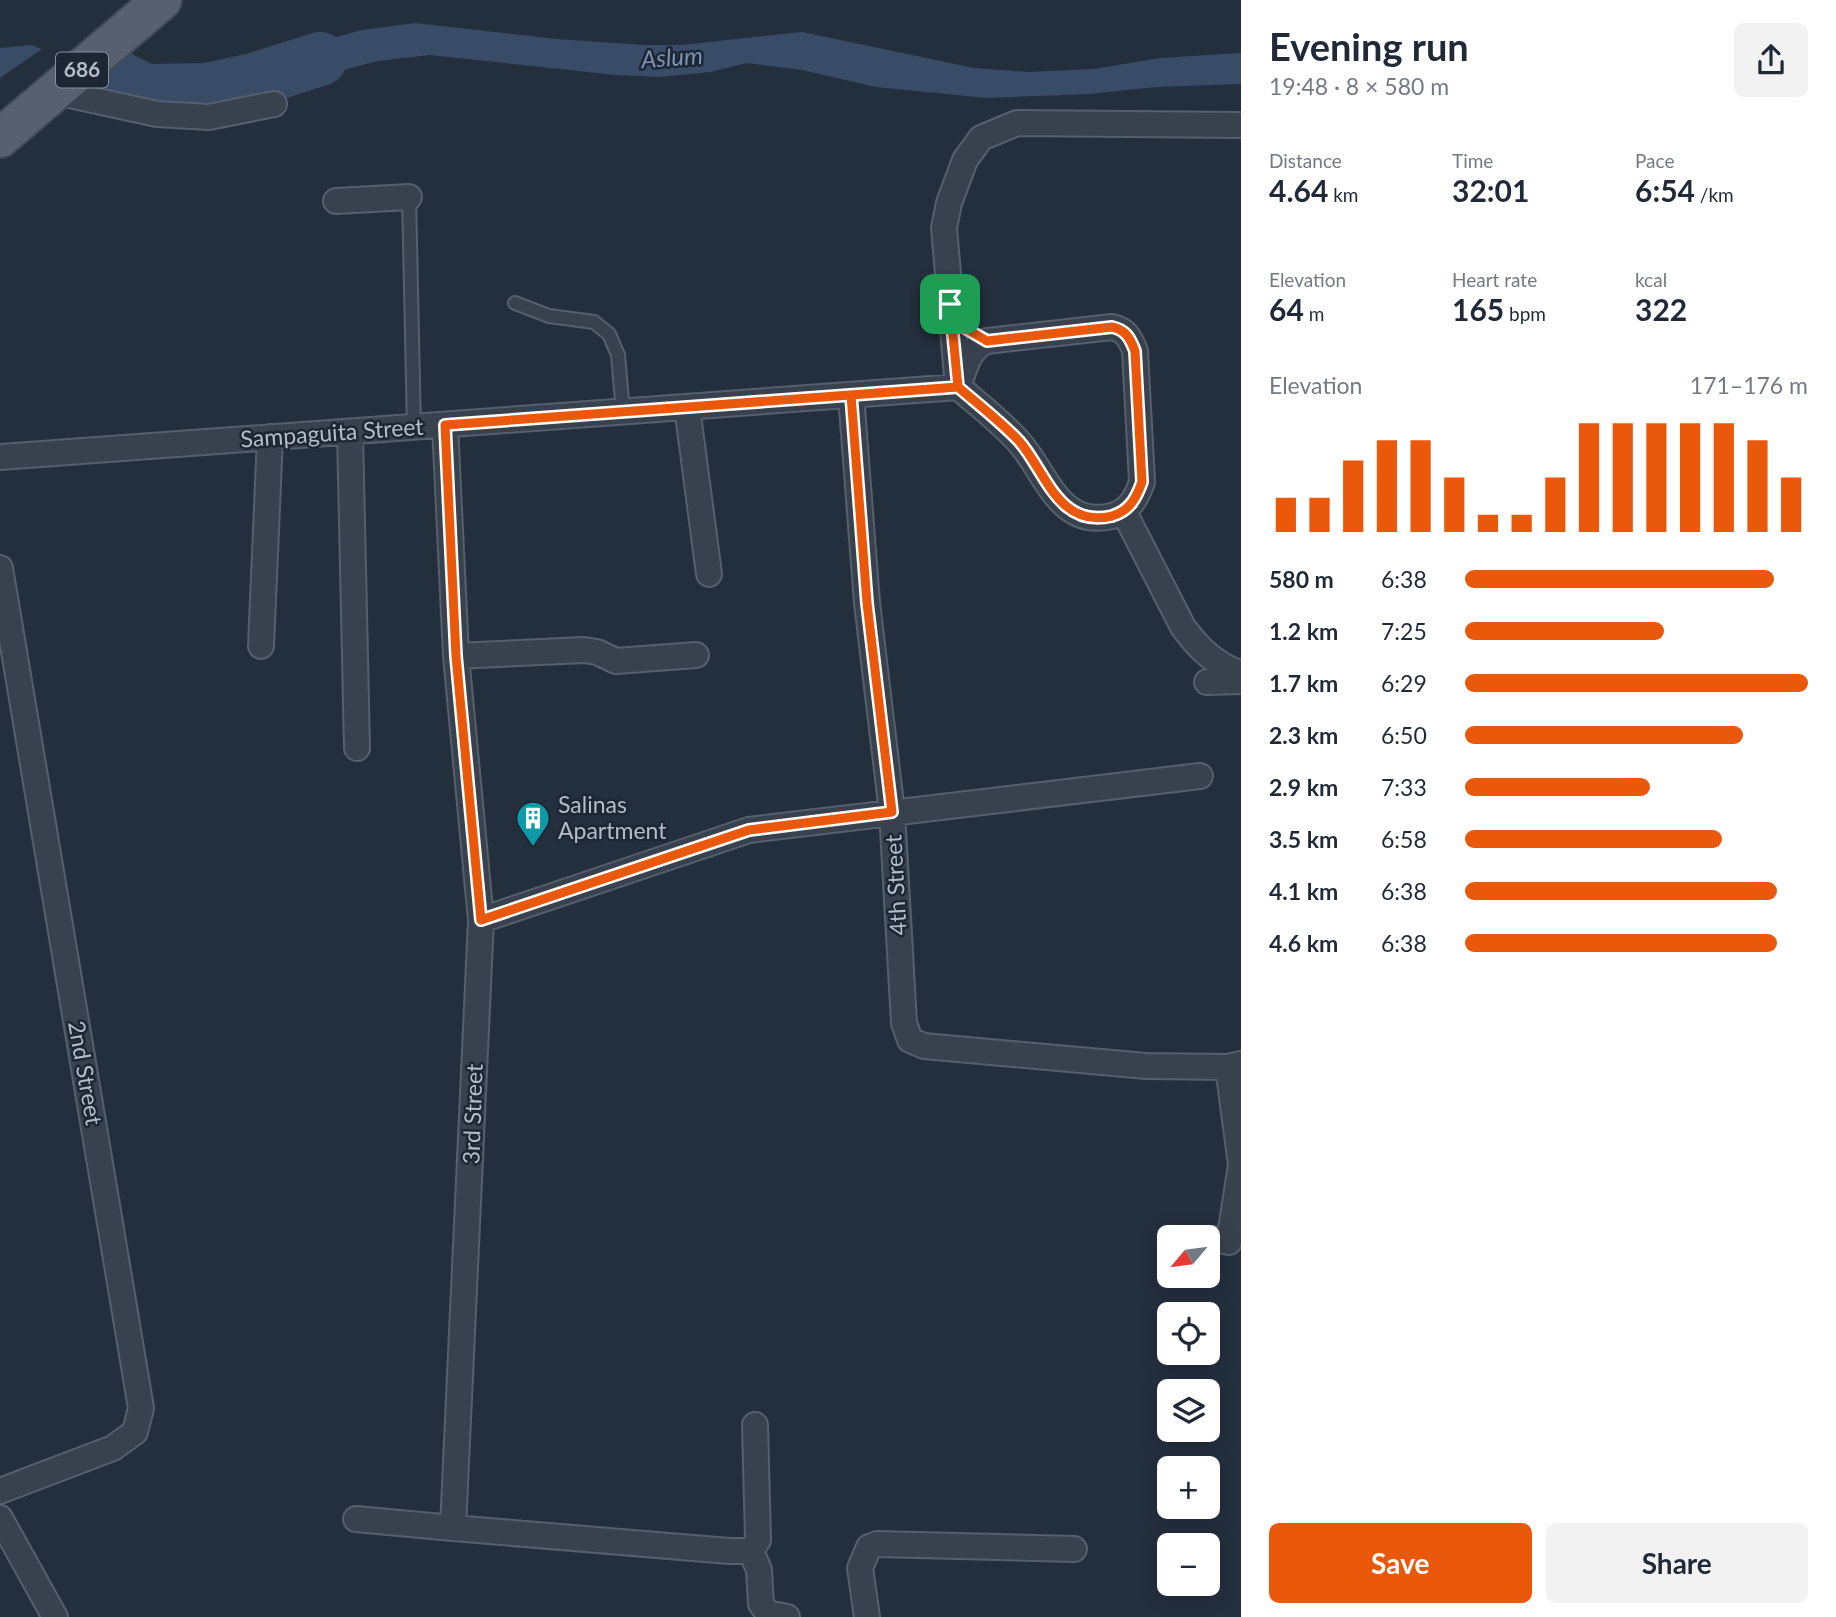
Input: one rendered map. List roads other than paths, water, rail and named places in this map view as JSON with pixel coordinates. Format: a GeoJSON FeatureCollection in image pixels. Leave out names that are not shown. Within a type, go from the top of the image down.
{"type":"FeatureCollection","features":[{"type":"Feature","properties":{"kind":"main road","name":"686"},"geometry":{"type":"LineString","coordinates":[[0,138],[162,0]]}},
{"type":"Feature","properties":{"kind":"street"},"geometry":{"type":"LineString","coordinates":[[56,92],[157,114],[209,117],[274,104]]}},
{"type":"Feature","properties":{"kind":"street"},"geometry":{"type":"LineString","coordinates":[[958,387],[970,355],[980,344],[987,341],[1112,327],[1123,330],[1135,351],[1142,482],[1134,501],[1124,512],[1098,519],[1074,512],[1049,488],[1021,444],[958,387],[944,228],[956,182],[965,160],[981,138],[1017,123],[1241,125]]}},
{"type":"Feature","properties":{"kind":"street"},"geometry":{"type":"LineString","coordinates":[[336,201],[409,197]]}},
{"type":"Feature","properties":{"kind":"street"},"geometry":{"type":"LineString","coordinates":[[950,304],[965,328],[987,341]]}},
{"type":"Feature","properties":{"kind":"street","name":"Sampaguita Street"},"geometry":{"type":"LineString","coordinates":[[0,457],[958,387]]}},
{"type":"Feature","properties":{"kind":"street","name":"4th Street"},"geometry":{"type":"LineString","coordinates":[[851,395],[867,603],[892,812],[904,1023],[910,1040],[924,1046],[1146,1066],[1235,1065]]}},
{"type":"Feature","properties":{"kind":"street"},"geometry":{"type":"LineString","coordinates":[[687,407],[709,574]]}},
{"type":"Feature","properties":{"kind":"street","name":"3rd Street"},"geometry":{"type":"LineString","coordinates":[[445,425],[456,656],[481,920],[453,1528]]}},
{"type":"Feature","properties":{"kind":"street"},"geometry":{"type":"LineString","coordinates":[[349,432],[357,748]]}},
{"type":"Feature","properties":{"kind":"street"},"geometry":{"type":"LineString","coordinates":[[261,646],[270,437]]}},
{"type":"Feature","properties":{"kind":"street"},"geometry":{"type":"LineString","coordinates":[[1124,512],[1194,642],[1221,666],[1241,674]]}},
{"type":"Feature","properties":{"kind":"street","name":"2nd Street"},"geometry":{"type":"LineString","coordinates":[[0,568],[141,1408],[135,1432],[113,1448],[0,1491]]}},
{"type":"Feature","properties":{"kind":"street"},"geometry":{"type":"LineString","coordinates":[[456,656],[584,650],[597,652],[616,661],[696,655]]}},
{"type":"Feature","properties":{"kind":"street"},"geometry":{"type":"LineString","coordinates":[[1207,682],[1241,681]]}},
{"type":"Feature","properties":{"kind":"street"},"geometry":{"type":"LineString","coordinates":[[481,920],[749,830],[1200,776]]}},
{"type":"Feature","properties":{"kind":"street"},"geometry":{"type":"LineString","coordinates":[[1220,1241],[1229,1242],[1241,1165],[1235,1065]]}},
{"type":"Feature","properties":{"kind":"street"},"geometry":{"type":"LineString","coordinates":[[356,1519],[740,1551],[758,1540],[755,1425]]}},
{"type":"Feature","properties":{"kind":"street"},"geometry":{"type":"LineString","coordinates":[[0,1518],[55,1617]]}},
{"type":"Feature","properties":{"kind":"street"},"geometry":{"type":"LineString","coordinates":[[867,1617],[860,1568],[869,1548],[877,1544],[1074,1549]]}},
{"type":"Feature","properties":{"kind":"street"},"geometry":{"type":"LineString","coordinates":[[740,1551],[759,1570],[761,1604],[768,1613],[787,1617]]}},
{"type":"Feature","properties":{"kind":"lane"},"geometry":{"type":"LineString","coordinates":[[409,197],[414,427]]}},
{"type":"Feature","properties":{"kind":"lane"},"geometry":{"type":"LineString","coordinates":[[515,303],[549,316],[594,321],[609,334],[618,355],[623,412]]}},
{"type":"Feature","properties":{"kind":"water"},"geometry":{"type":"Polygon","coordinates":[[[415,23],[556,39],[644,45],[682,45],[802,32],[974,68],[1029,72],[1094,69],[1160,58],[1241,53],[1241,84],[987,98],[876,87],[802,70],[747,63],[710,72],[660,77],[616,75],[430,55],[378,61],[250,99],[185,108],[95,95],[134,62],[187,81],[244,83],[326,40],[362,30],[415,23]]]}},
{"type":"Feature","properties":{"kind":"water"},"geometry":{"type":"Polygon","coordinates":[[[31,45],[42,49],[0,78],[0,48],[31,45]]]}},
{"type":"Feature","properties":{"kind":"waterway","name":"Aslum"},"geometry":{"type":"LineString","coordinates":[[111,74],[146,91],[207,90],[257,79],[320,59]]}},
{"type":"Feature","properties":{"kind":"place","name":"Salinas Apartment"},"geometry":{"type":"Point","coordinates":[533,848]}}]}
